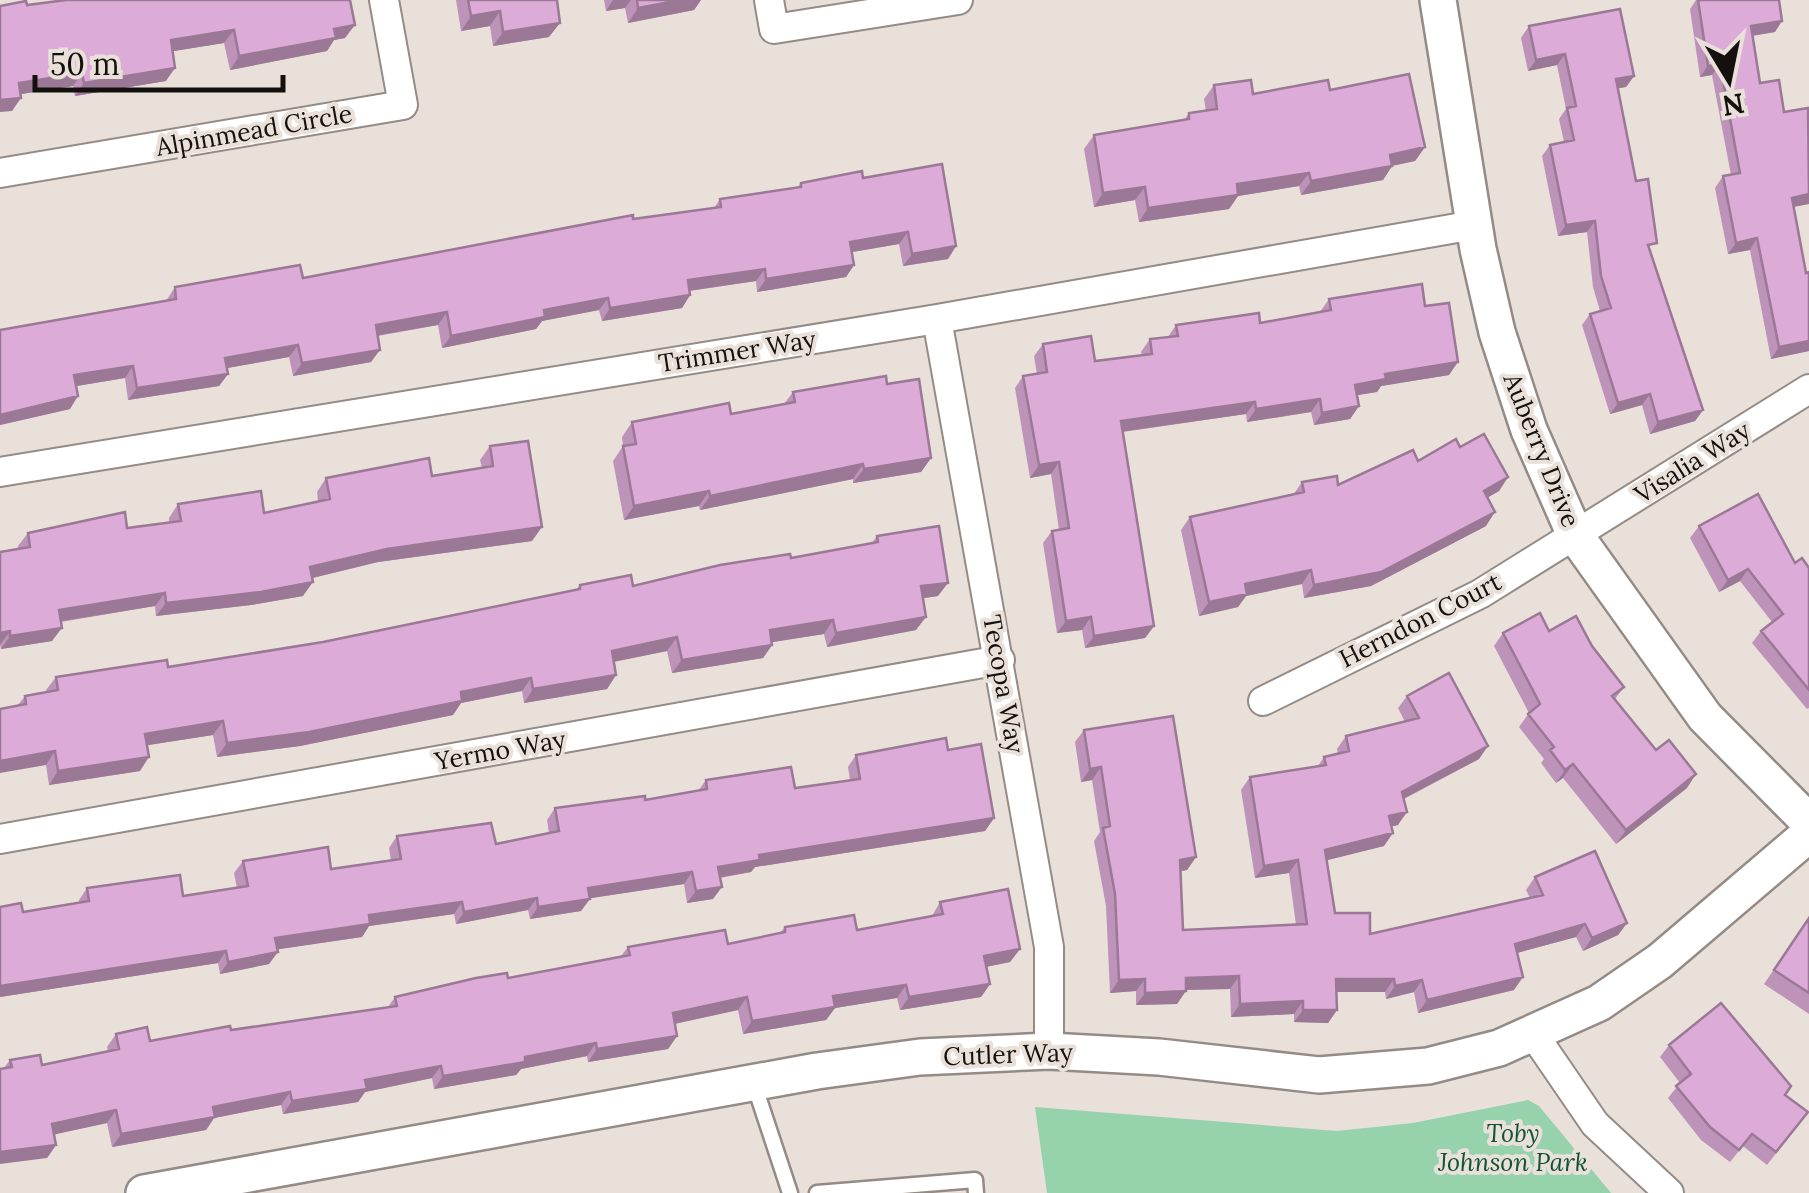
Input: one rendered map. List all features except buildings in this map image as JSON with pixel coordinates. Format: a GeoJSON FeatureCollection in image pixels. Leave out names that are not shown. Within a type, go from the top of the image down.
{"type":"FeatureCollection","features":[{"type":"Feature","properties":{"kind":"street","name":"Alpinmead Circle"},"geometry":{"type":"LineString","coordinates":[[0,173],[403,105],[384,0]]}},
{"type":"Feature","properties":{"kind":"street"},"geometry":{"type":"LineString","coordinates":[[769,0],[774,29],[958,0]]}},
{"type":"Feature","properties":{"kind":"street","name":"Auberry Drive"},"geometry":{"type":"LineString","coordinates":[[1438,0],[1474,225],[1513,381],[1575,536],[1705,717],[1809,822]]}},
{"type":"Feature","properties":{"kind":"street","name":"Trimmer Way"},"geometry":{"type":"LineString","coordinates":[[0,472],[937,319],[1474,225]]}},
{"type":"Feature","properties":{"kind":"street","name":"Tecopa Way"},"geometry":{"type":"LineString","coordinates":[[937,319],[1049,947],[1049,1051]]}},
{"type":"Feature","properties":{"kind":"street","name":"Visalia Way"},"geometry":{"type":"LineString","coordinates":[[1575,536],[1809,388]]}},
{"type":"Feature","properties":{"kind":"street","name":"Herndon Court"},"geometry":{"type":"LineString","coordinates":[[1263,701],[1480,594],[1575,536]]}},
{"type":"Feature","properties":{"kind":"street","name":"Yermo Way"},"geometry":{"type":"LineString","coordinates":[[0,840],[1000,660]]}},
{"type":"Feature","properties":{"kind":"street","name":"Cutler Way"},"geometry":{"type":"LineString","coordinates":[[144,1193],[754,1083],[920,1057],[1049,1051],[1159,1057],[1282,1073],[1355,1075],[1428,1066],[1534,1035],[1599,1003],[1660,961],[1809,834]]}},
{"type":"Feature","properties":{"kind":"street"},"geometry":{"type":"LineString","coordinates":[[1534,1035],[1595,1124],[1668,1193]]}},
{"type":"Feature","properties":{"kind":"lane"},"geometry":{"type":"LineString","coordinates":[[754,1083],[790,1193]]}},
{"type":"Feature","properties":{"kind":"lane"},"geometry":{"type":"LineString","coordinates":[[817,1193],[975,1180],[976,1193]]}},
{"type":"Feature","properties":{"kind":"green space","name":"Toby Johnson Park"},"geometry":{"type":"Polygon","coordinates":[[[1528,1100],[1539,1106],[1611,1193],[1047,1193],[1035,1107],[1337,1131],[1413,1123],[1528,1100]]]}}]}
